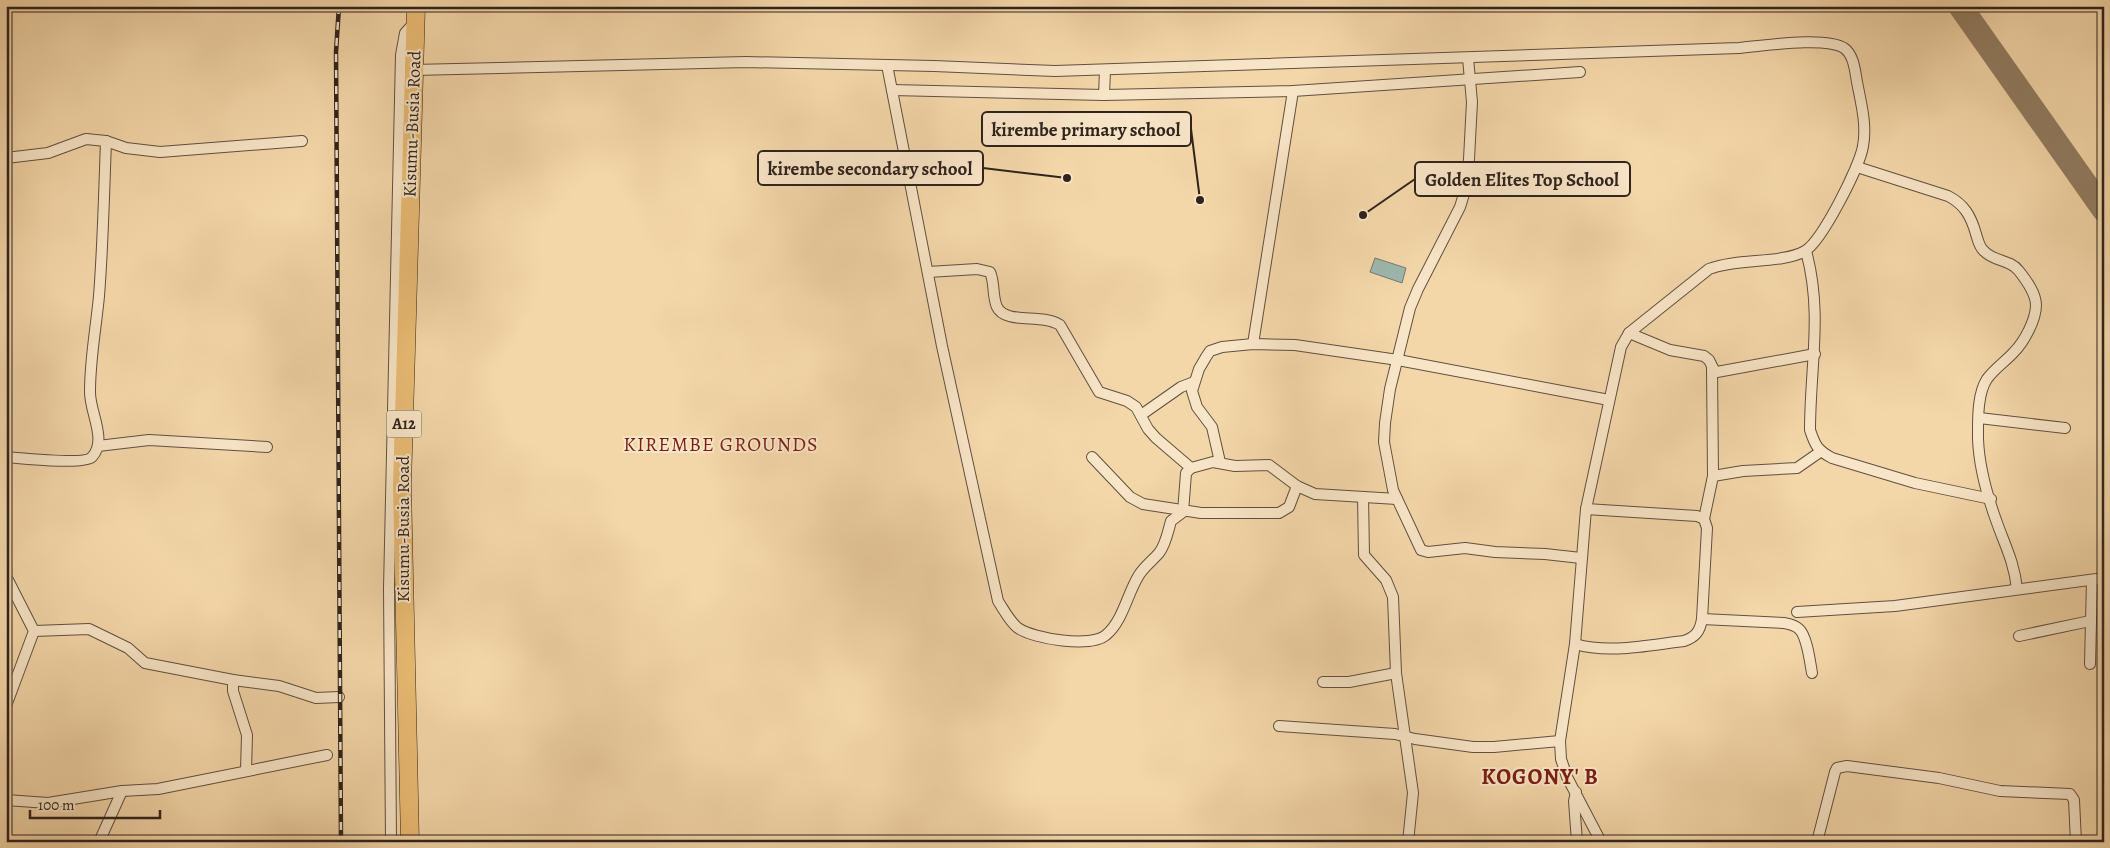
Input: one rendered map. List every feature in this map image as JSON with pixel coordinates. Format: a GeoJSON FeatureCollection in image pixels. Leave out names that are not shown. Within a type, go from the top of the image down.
{"type":"FeatureCollection","features":[{"type":"Feature","properties":{"kind":"highway","name":"Kisumu-Busia Road"},"geometry":{"type":"LineString","coordinates":[[410,842],[402,486],[416,14]]}},
{"type":"Feature","properties":{"kind":"street"},"geometry":{"type":"LineString","coordinates":[[391,842],[388,588],[401,55],[405,33],[416,14]]}},
{"type":"Feature","properties":{"kind":"street"},"geometry":{"type":"LineString","coordinates":[[413,70],[746,62],[887,65],[1054,72],[1739,48],[1821,42],[1837,44],[1847,50],[1853,61],[1860,96],[1864,124],[1864,145],[1857,167],[1821,233],[1806,250],[1791,256],[1723,264],[1709,269],[1629,333],[1621,347],[1586,509],[1575,644],[1560,741],[1561,759],[1567,776],[1601,842]]}},
{"type":"Feature","properties":{"kind":"street"},"geometry":{"type":"LineString","coordinates":[[1468,58],[1472,102],[1470,159],[1463,200],[1418,289],[1404,332],[1386,403],[1384,442],[1390,479],[1419,548],[1424,551],[1465,548],[1581,558]]}},
{"type":"Feature","properties":{"kind":"street"},"geometry":{"type":"LineString","coordinates":[[887,65],[928,272],[998,601],[1014,624],[1030,634],[1045,638],[1085,642],[1094,642],[1105,637],[1119,618],[1142,570],[1160,551],[1171,521],[1183,512]]}},
{"type":"Feature","properties":{"kind":"street"},"geometry":{"type":"LineString","coordinates":[[1104,95],[1105,70]]}},
{"type":"Feature","properties":{"kind":"street"},"geometry":{"type":"LineString","coordinates":[[892,90],[1104,95],[1293,91],[1580,72]]}},
{"type":"Feature","properties":{"kind":"street"},"geometry":{"type":"LineString","coordinates":[[1253,344],[1293,91]]}},
{"type":"Feature","properties":{"kind":"street"},"geometry":{"type":"LineString","coordinates":[[6,158],[48,153],[86,139],[106,141],[126,148],[160,152],[302,141]]}},
{"type":"Feature","properties":{"kind":"street"},"geometry":{"type":"LineString","coordinates":[[6,457],[68,461],[88,460],[93,456],[98,446],[97,427],[89,392],[99,296],[106,141]]}},
{"type":"Feature","properties":{"kind":"street"},"geometry":{"type":"LineString","coordinates":[[1857,167],[1948,196],[1965,207],[1983,250],[1990,256],[2013,264],[2031,291],[2036,304],[2026,336],[2015,352],[1988,378],[1981,397],[1979,418],[1978,440],[1982,467],[1996,518],[2015,567],[2017,589]]}},
{"type":"Feature","properties":{"kind":"street"},"geometry":{"type":"LineString","coordinates":[[1806,250],[1811,268],[1815,316],[1815,354],[1810,430],[1820,452],[1832,458],[1915,483],[1991,499]]}},
{"type":"Feature","properties":{"kind":"street"},"geometry":{"type":"LineString","coordinates":[[928,272],[977,269],[990,272],[996,305],[1001,313],[1008,316],[1052,320],[1060,324],[1099,392],[1127,401],[1136,407],[1148,430],[1191,468]]}},
{"type":"Feature","properties":{"kind":"street"},"geometry":{"type":"LineString","coordinates":[[1575,644],[1595,648],[1629,647],[1684,641],[1692,638],[1698,632],[1702,619],[1707,528],[1704,519],[1713,476],[1712,368],[1709,360],[1704,356],[1670,350],[1629,333]]}},
{"type":"Feature","properties":{"kind":"street"},"geometry":{"type":"LineString","coordinates":[[1220,462],[1212,427],[1194,400],[1192,391],[1199,369],[1210,351],[1222,347],[1253,344],[1295,345],[1398,360],[1609,400]]}},
{"type":"Feature","properties":{"kind":"street"},"geometry":{"type":"LineString","coordinates":[[1712,368],[1717,372],[1815,354]]}},
{"type":"Feature","properties":{"kind":"street"},"geometry":{"type":"LineString","coordinates":[[1141,415],[1181,387],[1194,382]]}},
{"type":"Feature","properties":{"kind":"street"},"geometry":{"type":"LineString","coordinates":[[1979,418],[2065,428]]}},
{"type":"Feature","properties":{"kind":"street"},"geometry":{"type":"LineString","coordinates":[[98,446],[149,440],[267,446]]}},
{"type":"Feature","properties":{"kind":"street"},"geometry":{"type":"LineString","coordinates":[[1713,476],[1743,471],[1797,468],[1820,452]]}},
{"type":"Feature","properties":{"kind":"street"},"geometry":{"type":"LineString","coordinates":[[1092,457],[1130,497],[1143,504],[1183,512],[1279,513],[1289,507],[1297,486]]}},
{"type":"Feature","properties":{"kind":"street"},"geometry":{"type":"LineString","coordinates":[[1183,512],[1186,473],[1191,468],[1208,462],[1220,462],[1235,466],[1269,465],[1297,486],[1315,494],[1397,499]]}},
{"type":"Feature","properties":{"kind":"street"},"geometry":{"type":"LineString","coordinates":[[1363,497],[1364,555],[1386,580],[1393,597],[1396,673],[1413,793],[1408,842]]}},
{"type":"Feature","properties":{"kind":"street"},"geometry":{"type":"LineString","coordinates":[[1586,509],[1697,516],[1704,519]]}},
{"type":"Feature","properties":{"kind":"street"},"geometry":{"type":"LineString","coordinates":[[6,576],[34,631],[6,706]]}},
{"type":"Feature","properties":{"kind":"street"},"geometry":{"type":"LineString","coordinates":[[1797,612],[1896,606],[2104,578]]}},
{"type":"Feature","properties":{"kind":"street"},"geometry":{"type":"LineString","coordinates":[[2090,664],[2092,580]]}},
{"type":"Feature","properties":{"kind":"street"},"geometry":{"type":"LineString","coordinates":[[1702,619],[1784,623],[1794,626],[1801,630],[1804,637],[1812,673]]}},
{"type":"Feature","properties":{"kind":"street"},"geometry":{"type":"LineString","coordinates":[[2019,636],[2090,621]]}},
{"type":"Feature","properties":{"kind":"street"},"geometry":{"type":"LineString","coordinates":[[34,631],[89,629],[128,648],[145,662],[233,680],[279,686],[316,698],[339,697]]}},
{"type":"Feature","properties":{"kind":"street"},"geometry":{"type":"LineString","coordinates":[[1323,682],[1349,682],[1396,673]]}},
{"type":"Feature","properties":{"kind":"street"},"geometry":{"type":"LineString","coordinates":[[233,680],[233,691],[247,735],[246,771]]}},
{"type":"Feature","properties":{"kind":"street"},"geometry":{"type":"LineString","coordinates":[[1279,726],[1404,736],[1473,747],[1560,741]]}},
{"type":"Feature","properties":{"kind":"street"},"geometry":{"type":"LineString","coordinates":[[6,800],[48,803],[122,791],[186,784],[327,755]]}},
{"type":"Feature","properties":{"kind":"street"},"geometry":{"type":"LineString","coordinates":[[1817,842],[1834,772],[1841,766],[1939,778],[2000,791],[2070,794],[2074,800],[2076,842]]}},
{"type":"Feature","properties":{"kind":"street"},"geometry":{"type":"LineString","coordinates":[[99,842],[122,791]]}},
{"type":"Feature","properties":{"kind":"street"},"geometry":{"type":"LineString","coordinates":[[1576,792],[1574,801],[1577,842]]}},
{"type":"Feature","properties":{"kind":"water"},"geometry":{"type":"Polygon","coordinates":[[[1375,258],[1406,268],[1402,283],[1370,272],[1375,258]]]}},
{"type":"Feature","properties":{"kind":"taxiway"},"geometry":{"type":"LineString","coordinates":[[1960,6],[2104,210]]}},
{"type":"Feature","properties":{"kind":"railway"},"geometry":{"type":"LineString","coordinates":[[339,6],[336,52],[341,842]]}},
{"type":"Feature","properties":{"kind":"place","name":"kirembe secondary school"},"geometry":{"type":"Point","coordinates":[1067,178]}},
{"type":"Feature","properties":{"kind":"place","name":"kirembe primary school"},"geometry":{"type":"Point","coordinates":[1200,200]}},
{"type":"Feature","properties":{"kind":"place","name":"Golden Elites Top School"},"geometry":{"type":"Point","coordinates":[1363,215]}},
{"type":"Feature","properties":{"kind":"district","name":"KIREMBE GROUNDS"},"geometry":{"type":"Point","coordinates":[721,444]}},
{"type":"Feature","properties":{"kind":"district","name":"KOGONY' B"},"geometry":{"type":"Point","coordinates":[1540,777]}}]}
